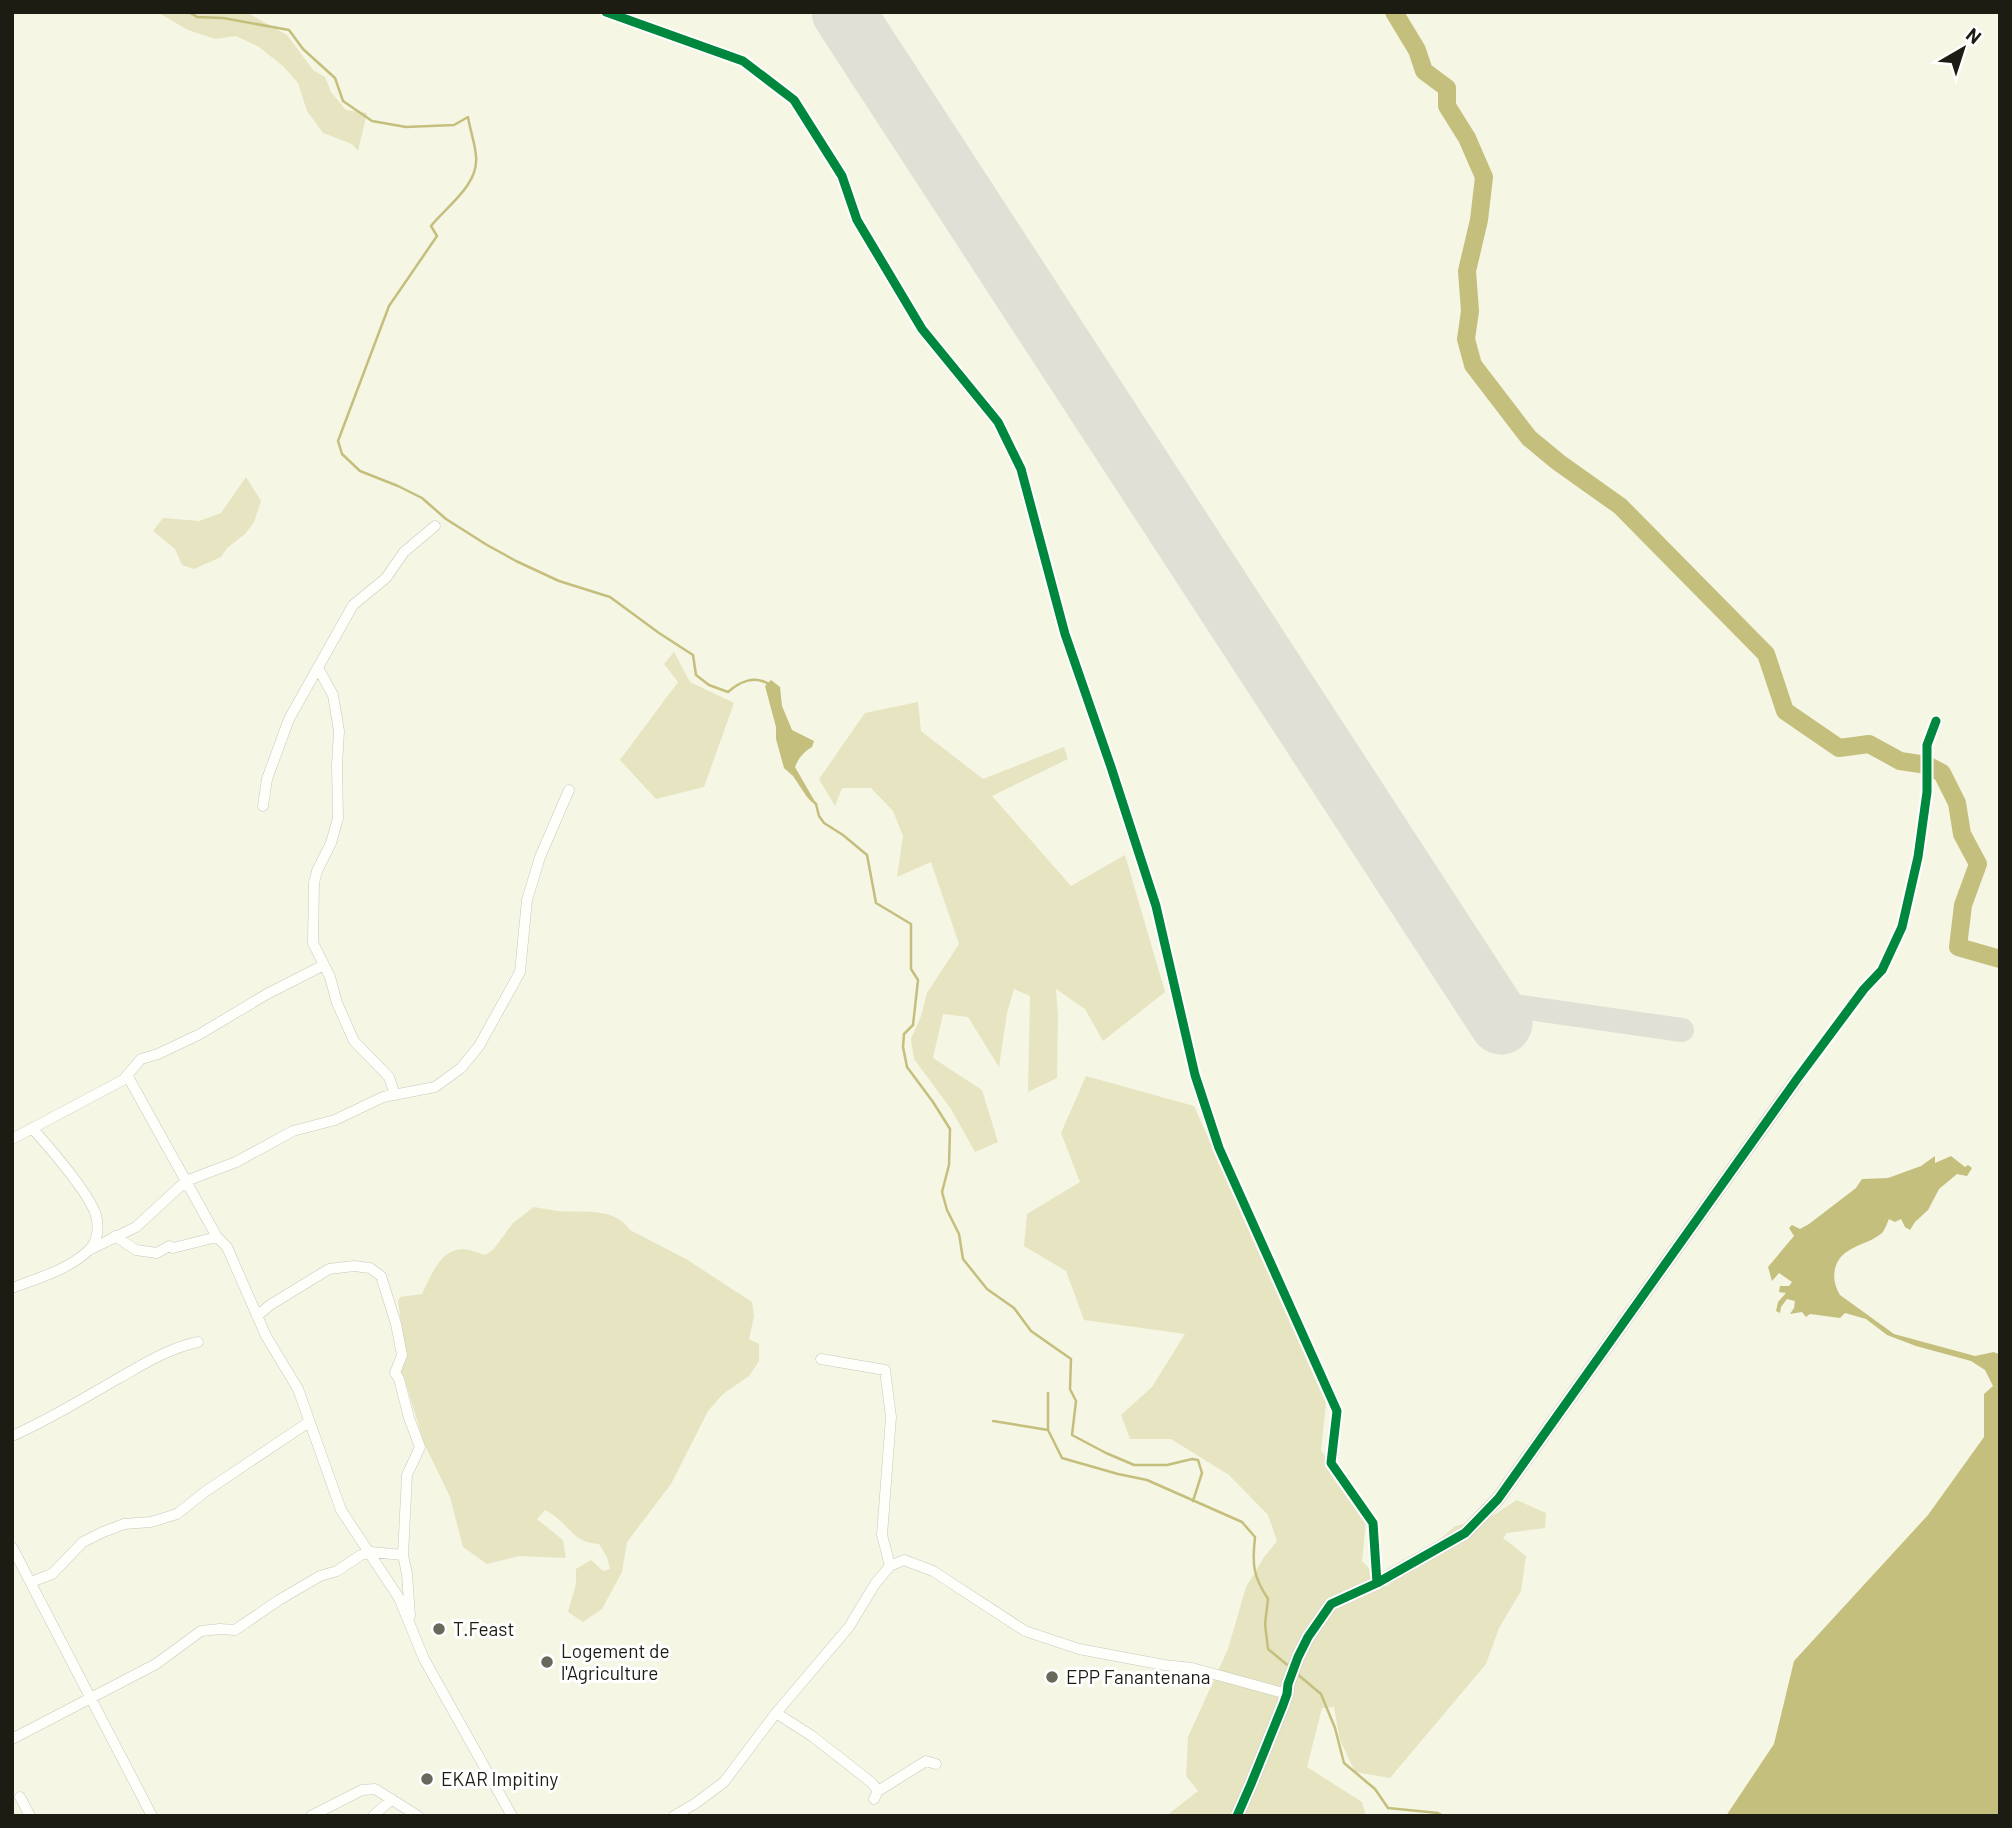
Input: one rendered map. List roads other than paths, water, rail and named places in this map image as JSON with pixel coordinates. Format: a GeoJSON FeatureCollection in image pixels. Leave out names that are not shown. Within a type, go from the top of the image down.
{"type":"FeatureCollection","features":[{"type":"Feature","properties":{"kind":"street"},"geometry":{"type":"LineString","coordinates":[[606,12],[743,61],[794,100],[842,176],[857,220],[922,329],[998,422],[1021,468],[1065,634],[1156,906],[1195,1076],[1219,1148],[1337,1411],[1331,1463],[1373,1523],[1377,1583]]}},
{"type":"Feature","properties":{"kind":"street"},"geometry":{"type":"LineString","coordinates":[[263,806],[267,779],[289,719],[353,605],[386,578],[404,552],[435,526]]}},
{"type":"Feature","properties":{"kind":"street"},"geometry":{"type":"LineString","coordinates":[[318,668],[333,695],[339,731],[338,818],[314,883],[313,943],[354,1041],[389,1077],[395,1095]]}},
{"type":"Feature","properties":{"kind":"street"},"geometry":{"type":"LineString","coordinates":[[1237,1816],[1297,1657],[1331,1604],[1377,1583],[1465,1533],[1499,1499],[1797,1079],[1864,989],[1882,970],[1902,927],[1920,844],[1927,792],[1927,745],[1936,721]]}},
{"type":"Feature","properties":{"kind":"street"},"geometry":{"type":"LineString","coordinates":[[12,1288],[60,1270],[91,1249],[136,1227],[186,1181],[236,1162],[293,1131],[335,1121],[383,1097],[435,1087],[461,1068],[479,1046],[520,972],[527,900],[540,856],[569,790]]}},
{"type":"Feature","properties":{"kind":"street"},"geometry":{"type":"LineString","coordinates":[[12,1139],[123,1080],[141,1059],[200,1034],[267,994],[324,965]]}},
{"type":"Feature","properties":{"kind":"street"},"geometry":{"type":"LineString","coordinates":[[127,1075],[192,1195],[217,1237],[227,1247],[266,1336],[298,1389],[341,1510],[399,1598],[424,1659],[512,1816]]}},
{"type":"Feature","properties":{"kind":"street"},"geometry":{"type":"LineString","coordinates":[[32,1129],[71,1174],[93,1208],[97,1218],[97,1235],[91,1249]]}},
{"type":"Feature","properties":{"kind":"street"},"geometry":{"type":"LineString","coordinates":[[115,1236],[136,1250],[157,1254],[169,1246],[173,1248],[217,1237]]}},
{"type":"Feature","properties":{"kind":"street"},"geometry":{"type":"LineString","coordinates":[[257,1316],[270,1305],[329,1269],[354,1266],[370,1268],[381,1276],[396,1324],[401,1355],[395,1373],[400,1379],[409,1418],[420,1447],[407,1475],[403,1555],[410,1623]]}},
{"type":"Feature","properties":{"kind":"street"},"geometry":{"type":"LineString","coordinates":[[12,1436],[73,1405],[145,1363],[180,1346],[198,1342]]}},
{"type":"Feature","properties":{"kind":"street"},"geometry":{"type":"LineString","coordinates":[[821,1359],[885,1370],[891,1417],[882,1535],[890,1566]]}},
{"type":"Feature","properties":{"kind":"street"},"geometry":{"type":"LineString","coordinates":[[31,1582],[52,1574],[83,1542],[93,1537],[124,1524],[151,1522],[177,1514],[205,1491],[309,1423]]}},
{"type":"Feature","properties":{"kind":"street"},"geometry":{"type":"LineString","coordinates":[[12,1546],[152,1816]]}},
{"type":"Feature","properties":{"kind":"street"},"geometry":{"type":"LineString","coordinates":[[12,1739],[156,1664],[201,1631],[235,1630],[320,1576],[337,1572],[361,1555],[370,1552],[403,1555]]}},
{"type":"Feature","properties":{"kind":"street"},"geometry":{"type":"LineString","coordinates":[[674,1816],[724,1782],[776,1713],[849,1627],[875,1584],[890,1566],[904,1560],[933,1571],[1025,1631],[1079,1649],[1192,1668],[1287,1689]]}},
{"type":"Feature","properties":{"kind":"street"},"geometry":{"type":"LineString","coordinates":[[776,1713],[812,1735],[872,1783],[876,1795],[926,1761],[936,1764]]}},
{"type":"Feature","properties":{"kind":"street"},"geometry":{"type":"LineString","coordinates":[[311,1816],[362,1790],[376,1789],[418,1816]]}},
{"type":"Feature","properties":{"kind":"street"},"geometry":{"type":"LineString","coordinates":[[20,1797],[30,1816]]}},
{"type":"Feature","properties":{"kind":"street"},"geometry":{"type":"LineString","coordinates":[[373,1816],[392,1799]]}},
{"type":"Feature","properties":{"kind":"waterway"},"geometry":{"type":"LineString","coordinates":[[189,12],[197,17],[223,18],[289,30],[303,49],[335,78],[343,101],[372,121],[406,127],[454,125],[468,117],[475,146],[476,167],[461,194],[431,226],[437,236],[389,306],[338,441],[342,454],[360,471],[422,498],[446,519],[516,561],[559,581],[610,597],[693,655],[696,675],[709,685],[728,692],[737,685],[752,680],[769,684]]}},
{"type":"Feature","properties":{"kind":"waterway"},"geometry":{"type":"LineString","coordinates":[[1394,12],[1417,50],[1424,71],[1447,88],[1447,106],[1467,138],[1484,177],[1479,220],[1467,271],[1470,311],[1466,339],[1473,365],[1529,438],[1620,506],[1766,654],[1785,711],[1839,748],[1869,744],[1900,761],[1927,765],[1942,773],[1957,803],[1962,834],[1978,864],[1963,905],[1958,947],[2000,959]]}},
{"type":"Feature","properties":{"kind":"waterway"},"geometry":{"type":"LineString","coordinates":[[811,799],[824,823],[867,855],[876,903],[911,924],[911,969],[918,980],[913,1025],[904,1034],[903,1047],[907,1067],[950,1129],[949,1165],[942,1192],[947,1210],[959,1234],[963,1259],[987,1289],[1014,1308],[1031,1331],[1071,1359],[1070,1389],[1076,1401],[1072,1435],[1134,1465],[1167,1465],[1198,1460],[1202,1473],[1193,1501]]}},
{"type":"Feature","properties":{"kind":"waterway"},"geometry":{"type":"LineString","coordinates":[[1048,1393],[1048,1430],[1062,1458],[1147,1480],[1242,1522],[1255,1537],[1255,1570],[1268,1599],[1265,1624],[1268,1649],[1291,1668]]}},
{"type":"Feature","properties":{"kind":"waterway"},"geometry":{"type":"LineString","coordinates":[[993,1421],[1048,1430]]}},
{"type":"Feature","properties":{"kind":"waterway"},"geometry":{"type":"LineString","coordinates":[[1296,1673],[1321,1694],[1335,1728],[1344,1763],[1375,1789],[1388,1808],[1438,1813],[1443,1816]]}},
{"type":"Feature","properties":{"kind":"place","name":"T.Feast"},"geometry":{"type":"Point","coordinates":[439,1629]}},
{"type":"Feature","properties":{"kind":"place","name":"Logement de l'Agriculture"},"geometry":{"type":"Point","coordinates":[547,1662]}},
{"type":"Feature","properties":{"kind":"place","name":"EPP Fanantenana"},"geometry":{"type":"Point","coordinates":[1052,1677]}},
{"type":"Feature","properties":{"kind":"place","name":"EKAR Impitiny"},"geometry":{"type":"Point","coordinates":[427,1779]}}]}
